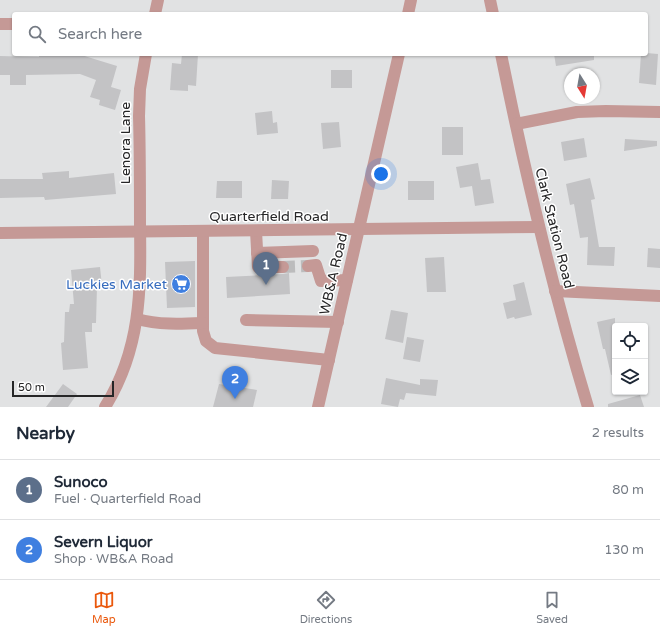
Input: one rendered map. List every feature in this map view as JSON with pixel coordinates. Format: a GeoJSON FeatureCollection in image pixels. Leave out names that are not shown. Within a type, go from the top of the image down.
{"type":"FeatureCollection","features":[{"type":"Feature","properties":{"kind":"street"},"geometry":{"type":"LineString","coordinates":[[155,12],[158,0]]}},
{"type":"Feature","properties":{"kind":"street"},"geometry":{"type":"LineString","coordinates":[[408,12],[411,0]]}},
{"type":"Feature","properties":{"kind":"street"},"geometry":{"type":"LineString","coordinates":[[490,0],[492,12]]}},
{"type":"Feature","properties":{"kind":"street"},"geometry":{"type":"LineString","coordinates":[[0,24],[12,24]]}},
{"type":"Feature","properties":{"kind":"street","name":"Lenora Lane"},"geometry":{"type":"LineString","coordinates":[[105,407],[117,385],[126,363],[137,319],[140,294],[139,116],[140,89],[146,56]]}},
{"type":"Feature","properties":{"kind":"street","name":"WB&A Road"},"geometry":{"type":"LineString","coordinates":[[318,407],[399,56]]}},
{"type":"Feature","properties":{"kind":"street","name":"Clark Station Road"},"geometry":{"type":"LineString","coordinates":[[501,56],[538,227],[588,407]]}},
{"type":"Feature","properties":{"kind":"street"},"geometry":{"type":"LineString","coordinates":[[516,124],[577,112],[660,112]]}},
{"type":"Feature","properties":{"kind":"street","name":"Quarterfield Road"},"geometry":{"type":"LineString","coordinates":[[0,233],[538,227]]}},
{"type":"Feature","properties":{"kind":"street"},"geometry":{"type":"LineString","coordinates":[[306,230],[313,252],[312,265],[321,281],[347,280]]}},
{"type":"Feature","properties":{"kind":"street"},"geometry":{"type":"LineString","coordinates":[[203,231],[203,330],[206,341],[215,348],[329,360]]}},
{"type":"Feature","properties":{"kind":"street"},"geometry":{"type":"LineString","coordinates":[[256,231],[258,267],[283,267]]}},
{"type":"Feature","properties":{"kind":"street"},"geometry":{"type":"LineString","coordinates":[[257,253],[313,252]]}},
{"type":"Feature","properties":{"kind":"street"},"geometry":{"type":"LineString","coordinates":[[555,291],[660,296]]}},
{"type":"Feature","properties":{"kind":"street"},"geometry":{"type":"LineString","coordinates":[[137,319],[150,323],[172,324],[203,322]]}},
{"type":"Feature","properties":{"kind":"street"},"geometry":{"type":"LineString","coordinates":[[246,320],[338,322]]}},
{"type":"Feature","properties":{"kind":"building"},"geometry":{"type":"Polygon","coordinates":[[[648,53],[658,54],[656,85],[639,83],[641,56],[648,56],[648,53]]]}},
{"type":"Feature","properties":{"kind":"building"},"geometry":{"type":"Polygon","coordinates":[[[0,56],[84,56],[117,66],[111,87],[121,90],[115,110],[99,105],[100,100],[90,97],[96,80],[80,74],[26,75],[26,85],[10,85],[10,75],[0,75],[0,56]]]}},
{"type":"Feature","properties":{"kind":"building"},"geometry":{"type":"Polygon","coordinates":[[[182,56],[198,56],[196,86],[188,85],[188,91],[170,90],[172,63],[181,64],[182,56]]]}},
{"type":"Feature","properties":{"kind":"building"},"geometry":{"type":"Polygon","coordinates":[[[554,56],[594,56],[594,60],[556,66],[554,56]]]}},
{"type":"Feature","properties":{"kind":"building"},"geometry":{"type":"Polygon","coordinates":[[[331,70],[352,70],[352,88],[331,88],[331,70]]]}},
{"type":"Feature","properties":{"kind":"building"},"geometry":{"type":"Polygon","coordinates":[[[272,111],[273,123],[277,122],[278,133],[257,135],[255,113],[272,111]]]}},
{"type":"Feature","properties":{"kind":"building"},"geometry":{"type":"Polygon","coordinates":[[[339,122],[341,147],[323,149],[321,123],[339,122]]]}},
{"type":"Feature","properties":{"kind":"building"},"geometry":{"type":"Polygon","coordinates":[[[442,127],[463,127],[463,155],[442,155],[442,127]]]}},
{"type":"Feature","properties":{"kind":"building"},"geometry":{"type":"Polygon","coordinates":[[[584,138],[587,157],[564,161],[561,142],[584,138]]]}},
{"type":"Feature","properties":{"kind":"building"},"geometry":{"type":"Polygon","coordinates":[[[625,139],[657,141],[657,146],[624,151],[625,139]]]}},
{"type":"Feature","properties":{"kind":"building"},"geometry":{"type":"Polygon","coordinates":[[[478,163],[481,180],[490,179],[494,203],[475,206],[472,186],[460,188],[456,167],[478,163]]]}},
{"type":"Feature","properties":{"kind":"building"},"geometry":{"type":"Polygon","coordinates":[[[69,171],[69,178],[114,173],[116,194],[45,200],[44,197],[0,198],[0,179],[43,179],[42,173],[69,171]]]}},
{"type":"Feature","properties":{"kind":"building"},"geometry":{"type":"Polygon","coordinates":[[[590,178],[595,199],[591,200],[599,247],[615,247],[614,266],[587,265],[588,237],[580,238],[574,204],[570,205],[566,184],[590,178]]]}},
{"type":"Feature","properties":{"kind":"building"},"geometry":{"type":"Polygon","coordinates":[[[272,180],[289,181],[288,199],[271,199],[272,180]]]}},
{"type":"Feature","properties":{"kind":"building"},"geometry":{"type":"Polygon","coordinates":[[[217,181],[242,181],[242,198],[216,198],[217,181]]]}},
{"type":"Feature","properties":{"kind":"building"},"geometry":{"type":"Polygon","coordinates":[[[408,181],[434,181],[434,200],[408,200],[408,181]]]}},
{"type":"Feature","properties":{"kind":"building"},"geometry":{"type":"Polygon","coordinates":[[[648,248],[660,249],[660,268],[647,267],[648,248]]]}},
{"type":"Feature","properties":{"kind":"building"},"geometry":{"type":"Polygon","coordinates":[[[444,257],[446,292],[427,292],[425,258],[444,257]]]}},
{"type":"Feature","properties":{"kind":"building","name":"Luckies Market"},"geometry":{"type":"Polygon","coordinates":[[[195,261],[195,307],[167,308],[165,262],[195,261]]]}},
{"type":"Feature","properties":{"kind":"building"},"geometry":{"type":"Polygon","coordinates":[[[100,267],[102,286],[97,286],[96,323],[92,323],[92,332],[85,332],[88,368],[63,370],[61,343],[64,342],[65,312],[69,312],[70,304],[74,304],[71,270],[100,267]]]}},
{"type":"Feature","properties":{"kind":"building"},"geometry":{"type":"Polygon","coordinates":[[[289,273],[290,294],[227,298],[226,277],[289,273]]]}},
{"type":"Feature","properties":{"kind":"building"},"geometry":{"type":"Polygon","coordinates":[[[524,282],[532,315],[515,319],[514,317],[507,319],[503,303],[516,300],[513,285],[524,282]]]}},
{"type":"Feature","properties":{"kind":"building"},"geometry":{"type":"Polygon","coordinates":[[[391,310],[408,313],[403,343],[385,339],[391,310]]]}},
{"type":"Feature","properties":{"kind":"building"},"geometry":{"type":"Polygon","coordinates":[[[615,318],[615,323],[612,323],[612,375],[605,349],[603,349],[597,322],[615,318]]]}},
{"type":"Feature","properties":{"kind":"building"},"geometry":{"type":"Polygon","coordinates":[[[407,337],[424,340],[420,362],[403,359],[407,337]]]}},
{"type":"Feature","properties":{"kind":"building"},"geometry":{"type":"Polygon","coordinates":[[[386,378],[420,385],[420,379],[438,380],[436,396],[406,393],[404,400],[400,399],[398,407],[381,404],[386,378]]]}},
{"type":"Feature","properties":{"kind":"building"},"geometry":{"type":"Polygon","coordinates":[[[63,384],[77,394],[68,407],[46,407],[63,384]]]}},
{"type":"Feature","properties":{"kind":"building"},"geometry":{"type":"Polygon","coordinates":[[[219,384],[257,390],[253,407],[213,407],[219,384]]]}},
{"type":"Feature","properties":{"kind":"building"},"geometry":{"type":"Polygon","coordinates":[[[640,395],[644,407],[608,407],[608,404],[640,395]]]}},
{"type":"Feature","properties":{"kind":"tunnel"},"geometry":{"type":"LineString","coordinates":[[283,267],[308,266]]}},
{"type":"Feature","properties":{"kind":"place","name":"Luckies Market"},"geometry":{"type":"Point","coordinates":[181,284]}},
{"type":"Feature","properties":{"kind":"place","name":"Sunoco"},"geometry":{"type":"Point","coordinates":[266,285]}},
{"type":"Feature","properties":{"kind":"place","name":"Severn Liquor"},"geometry":{"type":"Point","coordinates":[235,399]}}]}
